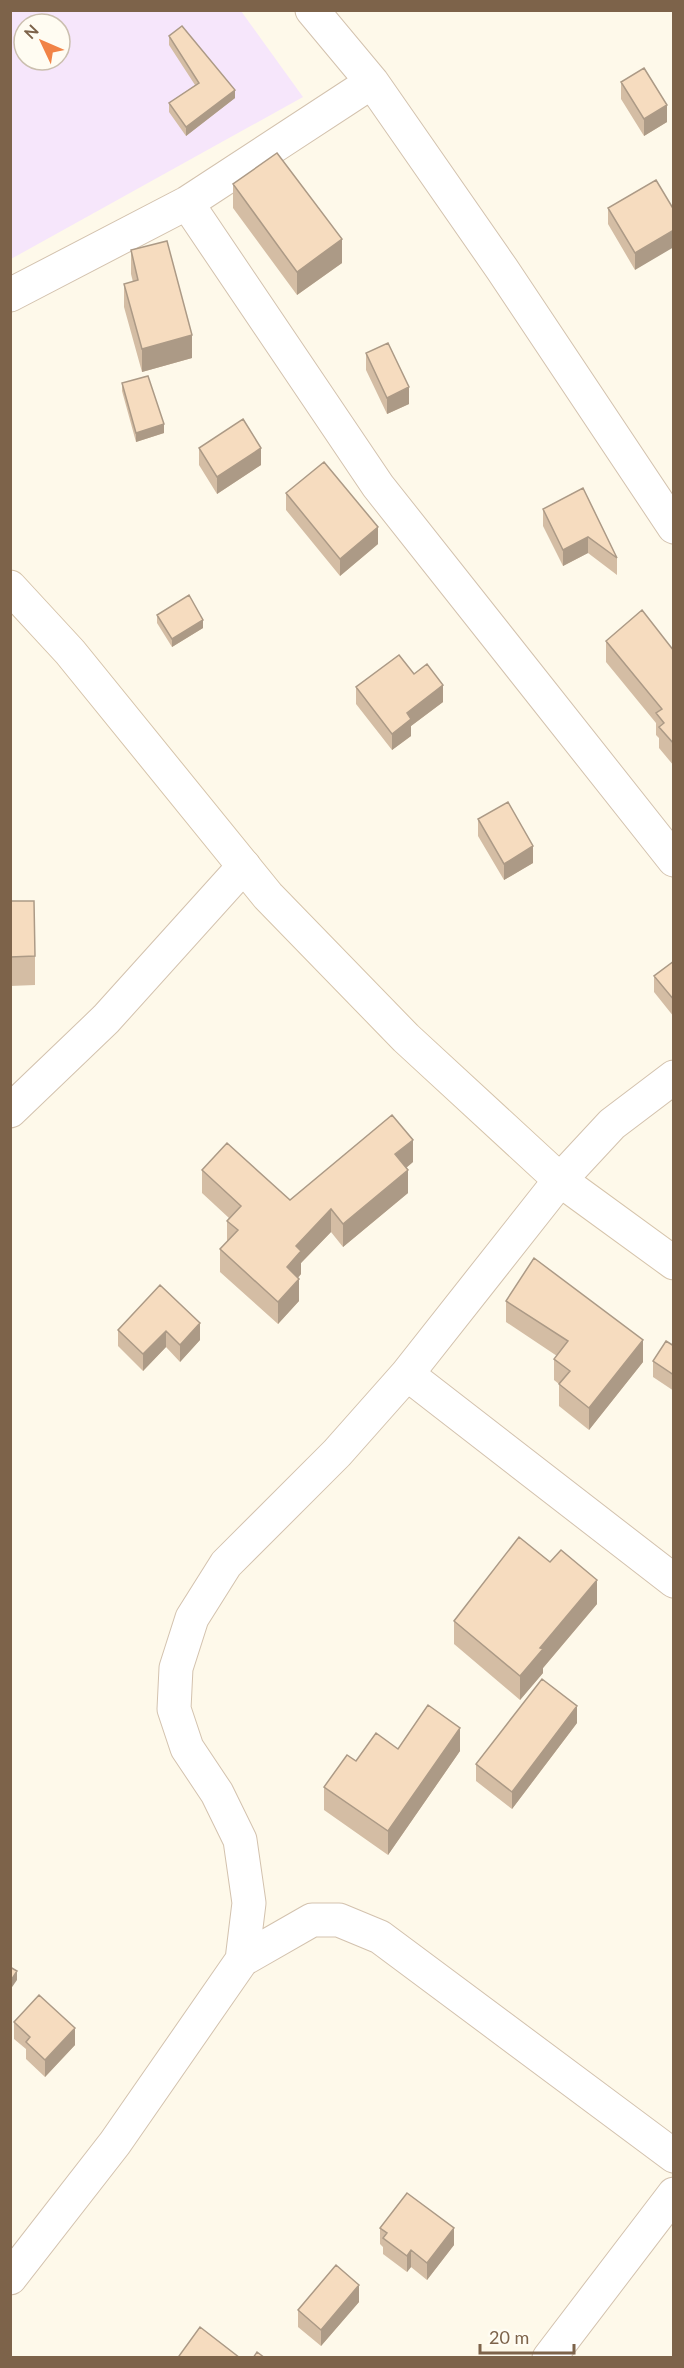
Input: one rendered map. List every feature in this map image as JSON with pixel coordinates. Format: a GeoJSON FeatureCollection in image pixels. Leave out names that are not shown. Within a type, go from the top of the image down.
{"type":"FeatureCollection","features":[{"type":"Feature","properties":{"kind":"street"},"geometry":{"type":"LineString","coordinates":[[312,10],[372,82],[502,269],[674,527]]}},
{"type":"Feature","properties":{"kind":"street"},"geometry":{"type":"LineString","coordinates":[[10,295],[188,203],[372,82]]}},
{"type":"Feature","properties":{"kind":"street"},"geometry":{"type":"LineString","coordinates":[[188,203],[378,486],[674,860]]}},
{"type":"Feature","properties":{"kind":"street"},"geometry":{"type":"LineString","coordinates":[[10,587],[70,652],[268,896],[406,1038],[560,1180],[674,1263]]}},
{"type":"Feature","properties":{"kind":"street"},"geometry":{"type":"LineString","coordinates":[[10,1111],[106,1018],[244,866]]}},
{"type":"Feature","properties":{"kind":"street"},"geometry":{"type":"LineString","coordinates":[[242,1960],[249,1903],[240,1840],[217,1793],[186,1748],[174,1709],[176,1668],[192,1618],[226,1563],[337,1453],[406,1374],[560,1180],[612,1124],[674,1077]]}},
{"type":"Feature","properties":{"kind":"street"},"geometry":{"type":"LineString","coordinates":[[406,1374],[674,1581]]}},
{"type":"Feature","properties":{"kind":"street"},"geometry":{"type":"LineString","coordinates":[[10,2278],[115,2143],[242,1960],[312,1920],[339,1920],[380,1937],[674,2156]]}},
{"type":"Feature","properties":{"kind":"street"},"geometry":{"type":"LineString","coordinates":[[549,2358],[674,2194]]}},
{"type":"Feature","properties":{"kind":"shaded area"},"geometry":{"type":"Polygon","coordinates":[[[11,11],[241,11],[303,97],[11,259],[11,11]]]}},
{"type":"Feature","properties":{"kind":"building"},"geometry":{"type":"Polygon","coordinates":[[[182,26],[235,90],[186,127],[169,103],[199,83],[169,36],[182,26]]]}},
{"type":"Feature","properties":{"kind":"building"},"geometry":{"type":"Polygon","coordinates":[[[644,68],[667,105],[644,119],[621,82],[644,68]]]}},
{"type":"Feature","properties":{"kind":"building"},"geometry":{"type":"Polygon","coordinates":[[[277,153],[342,239],[297,272],[233,184],[277,153]]]}},
{"type":"Feature","properties":{"kind":"building"},"geometry":{"type":"Polygon","coordinates":[[[656,180],[674,210],[674,230],[635,253],[608,208],[656,180]]]}},
{"type":"Feature","properties":{"kind":"building"},"geometry":{"type":"Polygon","coordinates":[[[167,241],[192,335],[142,349],[124,284],[138,280],[131,250],[167,241]]]}},
{"type":"Feature","properties":{"kind":"building"},"geometry":{"type":"Polygon","coordinates":[[[388,343],[409,387],[387,398],[366,353],[388,343]]]}},
{"type":"Feature","properties":{"kind":"building"},"geometry":{"type":"Polygon","coordinates":[[[148,376],[164,424],[136,433],[122,383],[148,376]]]}},
{"type":"Feature","properties":{"kind":"building"},"geometry":{"type":"Polygon","coordinates":[[[243,419],[261,448],[217,477],[199,448],[243,419]]]}},
{"type":"Feature","properties":{"kind":"building"},"geometry":{"type":"Polygon","coordinates":[[[324,462],[378,527],[340,559],[286,493],[324,462]]]}},
{"type":"Feature","properties":{"kind":"building"},"geometry":{"type":"Polygon","coordinates":[[[583,488],[617,558],[588,537],[563,550],[543,509],[583,488]]]}},
{"type":"Feature","properties":{"kind":"building"},"geometry":{"type":"Polygon","coordinates":[[[189,595],[203,620],[172,639],[157,615],[189,595]]]}},
{"type":"Feature","properties":{"kind":"building"},"geometry":{"type":"Polygon","coordinates":[[[642,610],[674,651],[674,744],[659,727],[664,723],[656,713],[662,709],[606,641],[642,610]]]}},
{"type":"Feature","properties":{"kind":"building"},"geometry":{"type":"Polygon","coordinates":[[[399,655],[414,674],[427,664],[443,685],[407,713],[411,719],[392,734],[356,687],[399,655]]]}},
{"type":"Feature","properties":{"kind":"building"},"geometry":{"type":"Polygon","coordinates":[[[508,802],[533,846],[504,864],[478,819],[508,802]]]}},
{"type":"Feature","properties":{"kind":"building"},"geometry":{"type":"Polygon","coordinates":[[[10,901],[34,901],[35,956],[10,957],[10,901]]]}},
{"type":"Feature","properties":{"kind":"building"},"geometry":{"type":"Polygon","coordinates":[[[674,961],[674,1000],[654,976],[674,961]]]}},
{"type":"Feature","properties":{"kind":"building"},"geometry":{"type":"Polygon","coordinates":[[[392,1115],[413,1140],[395,1154],[408,1170],[343,1224],[331,1209],[296,1246],[301,1251],[287,1267],[299,1279],[278,1302],[220,1249],[238,1230],[227,1221],[241,1206],[202,1170],[227,1143],[290,1200],[392,1115]]]}},
{"type":"Feature","properties":{"kind":"building"},"geometry":{"type":"Polygon","coordinates":[[[534,1258],[643,1340],[589,1408],[559,1384],[570,1371],[554,1359],[568,1341],[506,1301],[534,1258]]]}},
{"type":"Feature","properties":{"kind":"building"},"geometry":{"type":"Polygon","coordinates":[[[160,1285],[200,1323],[180,1345],[166,1331],[143,1354],[118,1330],[160,1285]]]}},
{"type":"Feature","properties":{"kind":"building"},"geometry":{"type":"Polygon","coordinates":[[[666,1341],[674,1346],[674,1375],[653,1361],[666,1341]]]}},
{"type":"Feature","properties":{"kind":"building"},"geometry":{"type":"Polygon","coordinates":[[[519,1537],[550,1562],[561,1550],[597,1580],[540,1648],[543,1649],[520,1676],[454,1621],[519,1537]]]}},
{"type":"Feature","properties":{"kind":"building"},"geometry":{"type":"Polygon","coordinates":[[[542,1679],[577,1706],[512,1792],[476,1764],[542,1679]]]}},
{"type":"Feature","properties":{"kind":"building"},"geometry":{"type":"Polygon","coordinates":[[[428,1705],[460,1728],[388,1831],[324,1787],[347,1755],[356,1761],[376,1733],[398,1749],[428,1705]]]}},
{"type":"Feature","properties":{"kind":"building"},"geometry":{"type":"Polygon","coordinates":[[[10,1967],[17,1971],[10,1982],[10,1967]]]}},
{"type":"Feature","properties":{"kind":"building"},"geometry":{"type":"Polygon","coordinates":[[[39,1995],[75,2028],[45,2060],[26,2042],[30,2037],[14,2022],[39,1995]]]}},
{"type":"Feature","properties":{"kind":"building"},"geometry":{"type":"Polygon","coordinates":[[[407,2193],[454,2228],[427,2263],[411,2250],[407,2256],[383,2238],[387,2233],[380,2228],[407,2193]]]}},
{"type":"Feature","properties":{"kind":"building"},"geometry":{"type":"Polygon","coordinates":[[[336,2265],[359,2285],[321,2330],[298,2310],[336,2265]]]}},
{"type":"Feature","properties":{"kind":"building"},"geometry":{"type":"Polygon","coordinates":[[[200,2327],[240,2358],[180,2358],[179,2356],[200,2327]]]}},
{"type":"Feature","properties":{"kind":"building"},"geometry":{"type":"Polygon","coordinates":[[[257,2352],[265,2358],[253,2358],[257,2352]]]}}]}
